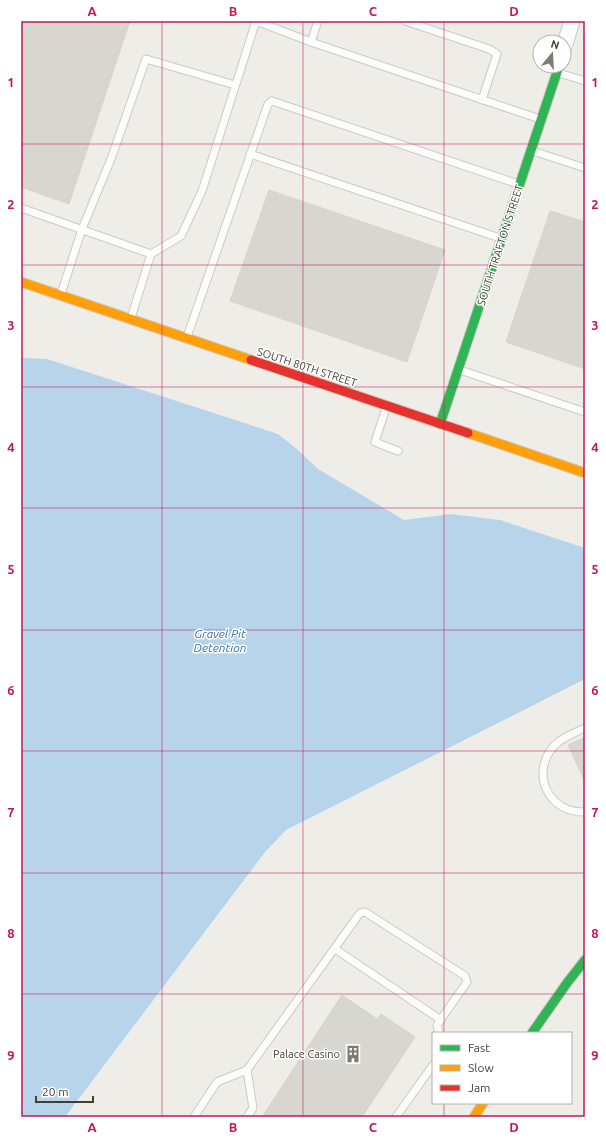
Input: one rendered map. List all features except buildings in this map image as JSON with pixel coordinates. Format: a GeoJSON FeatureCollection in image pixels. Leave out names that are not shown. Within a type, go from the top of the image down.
{"type":"FeatureCollection","features":[{"type":"Feature","properties":{"kind":"street"},"geometry":{"type":"LineString","coordinates":[[568,34],[572,21]]}},
{"type":"Feature","properties":{"kind":"street","name":"SOUTH TRAFTON STREET"},"geometry":{"type":"LineString","coordinates":[[440,424],[556,74]]}},
{"type":"Feature","properties":{"kind":"street","name":"SOUTH 80TH STREET"},"geometry":{"type":"LineString","coordinates":[[21,282],[585,473]]}},
{"type":"Feature","properties":{"kind":"street"},"geometry":{"type":"LineString","coordinates":[[533,1032],[585,960]]}},
{"type":"Feature","properties":{"kind":"street"},"geometry":{"type":"LineString","coordinates":[[474,1117],[482,1104]]}},
{"type":"Feature","properties":{"kind":"lane"},"geometry":{"type":"LineString","coordinates":[[130,320],[151,254],[181,236],[202,190],[256,21],[311,42],[541,120]]}},
{"type":"Feature","properties":{"kind":"lane"},"geometry":{"type":"LineString","coordinates":[[311,42],[318,21]]}},
{"type":"Feature","properties":{"kind":"lane"},"geometry":{"type":"LineString","coordinates":[[405,21],[497,54],[482,100]]}},
{"type":"Feature","properties":{"kind":"lane"},"geometry":{"type":"LineString","coordinates":[[60,296],[82,229],[112,159],[146,59],[235,85]]}},
{"type":"Feature","properties":{"kind":"lane"},"geometry":{"type":"LineString","coordinates":[[569,74],[585,81]]}},
{"type":"Feature","properties":{"kind":"lane"},"geometry":{"type":"LineString","coordinates":[[187,339],[250,154],[268,104],[272,101],[520,185]]}},
{"type":"Feature","properties":{"kind":"lane"},"geometry":{"type":"LineString","coordinates":[[531,150],[585,168]]}},
{"type":"Feature","properties":{"kind":"lane"},"geometry":{"type":"LineString","coordinates":[[250,154],[502,239]]}},
{"type":"Feature","properties":{"kind":"lane"},"geometry":{"type":"LineString","coordinates":[[21,208],[151,254]]}},
{"type":"Feature","properties":{"kind":"lane"},"geometry":{"type":"LineString","coordinates":[[458,370],[585,412]]}},
{"type":"Feature","properties":{"kind":"lane"},"geometry":{"type":"LineString","coordinates":[[387,406],[375,442],[398,451]]}},
{"type":"Feature","properties":{"kind":"lane"},"geometry":{"type":"LineString","coordinates":[[585,728],[554,746],[545,762],[543,775],[545,786],[549,795],[556,802],[575,811],[585,812]]}},
{"type":"Feature","properties":{"kind":"lane"},"geometry":{"type":"LineString","coordinates":[[194,1117],[217,1082],[247,1070],[360,913],[365,912],[465,976],[467,982],[438,1025],[438,1032]]}},
{"type":"Feature","properties":{"kind":"lane"},"geometry":{"type":"LineString","coordinates":[[335,949],[441,1020]]}},
{"type":"Feature","properties":{"kind":"lane"},"geometry":{"type":"LineString","coordinates":[[396,1117],[432,1066]]}},
{"type":"Feature","properties":{"kind":"lane"},"geometry":{"type":"LineString","coordinates":[[247,1070],[253,1108],[247,1117]]}},
{"type":"Feature","properties":{"kind":"water","name":"Gravel Pit Detention"},"geometry":{"type":"Polygon","coordinates":[[[21,359],[47,359],[278,434],[297,449],[318,469],[404,520],[450,514],[500,520],[585,548],[585,679],[286,830],[265,852],[65,1117],[21,1117],[21,359]]]}},
{"type":"Feature","properties":{"kind":"traffic: fast"},"geometry":{"type":"LineString","coordinates":[[440,424],[556,74]]}},
{"type":"Feature","properties":{"kind":"traffic: fast"},"geometry":{"type":"LineString","coordinates":[[533,1032],[585,960]]}},
{"type":"Feature","properties":{"kind":"traffic: slow"},"geometry":{"type":"LineString","coordinates":[[21,282],[251,360]]}},
{"type":"Feature","properties":{"kind":"traffic: slow"},"geometry":{"type":"LineString","coordinates":[[468,433],[585,473]]}},
{"type":"Feature","properties":{"kind":"traffic: slow"},"geometry":{"type":"LineString","coordinates":[[474,1117],[482,1104]]}},
{"type":"Feature","properties":{"kind":"traffic: jam"},"geometry":{"type":"LineString","coordinates":[[251,360],[468,433]]}},
{"type":"Feature","properties":{"kind":"place","name":"Palace Casino"},"geometry":{"type":"Point","coordinates":[353,1054]}}]}
